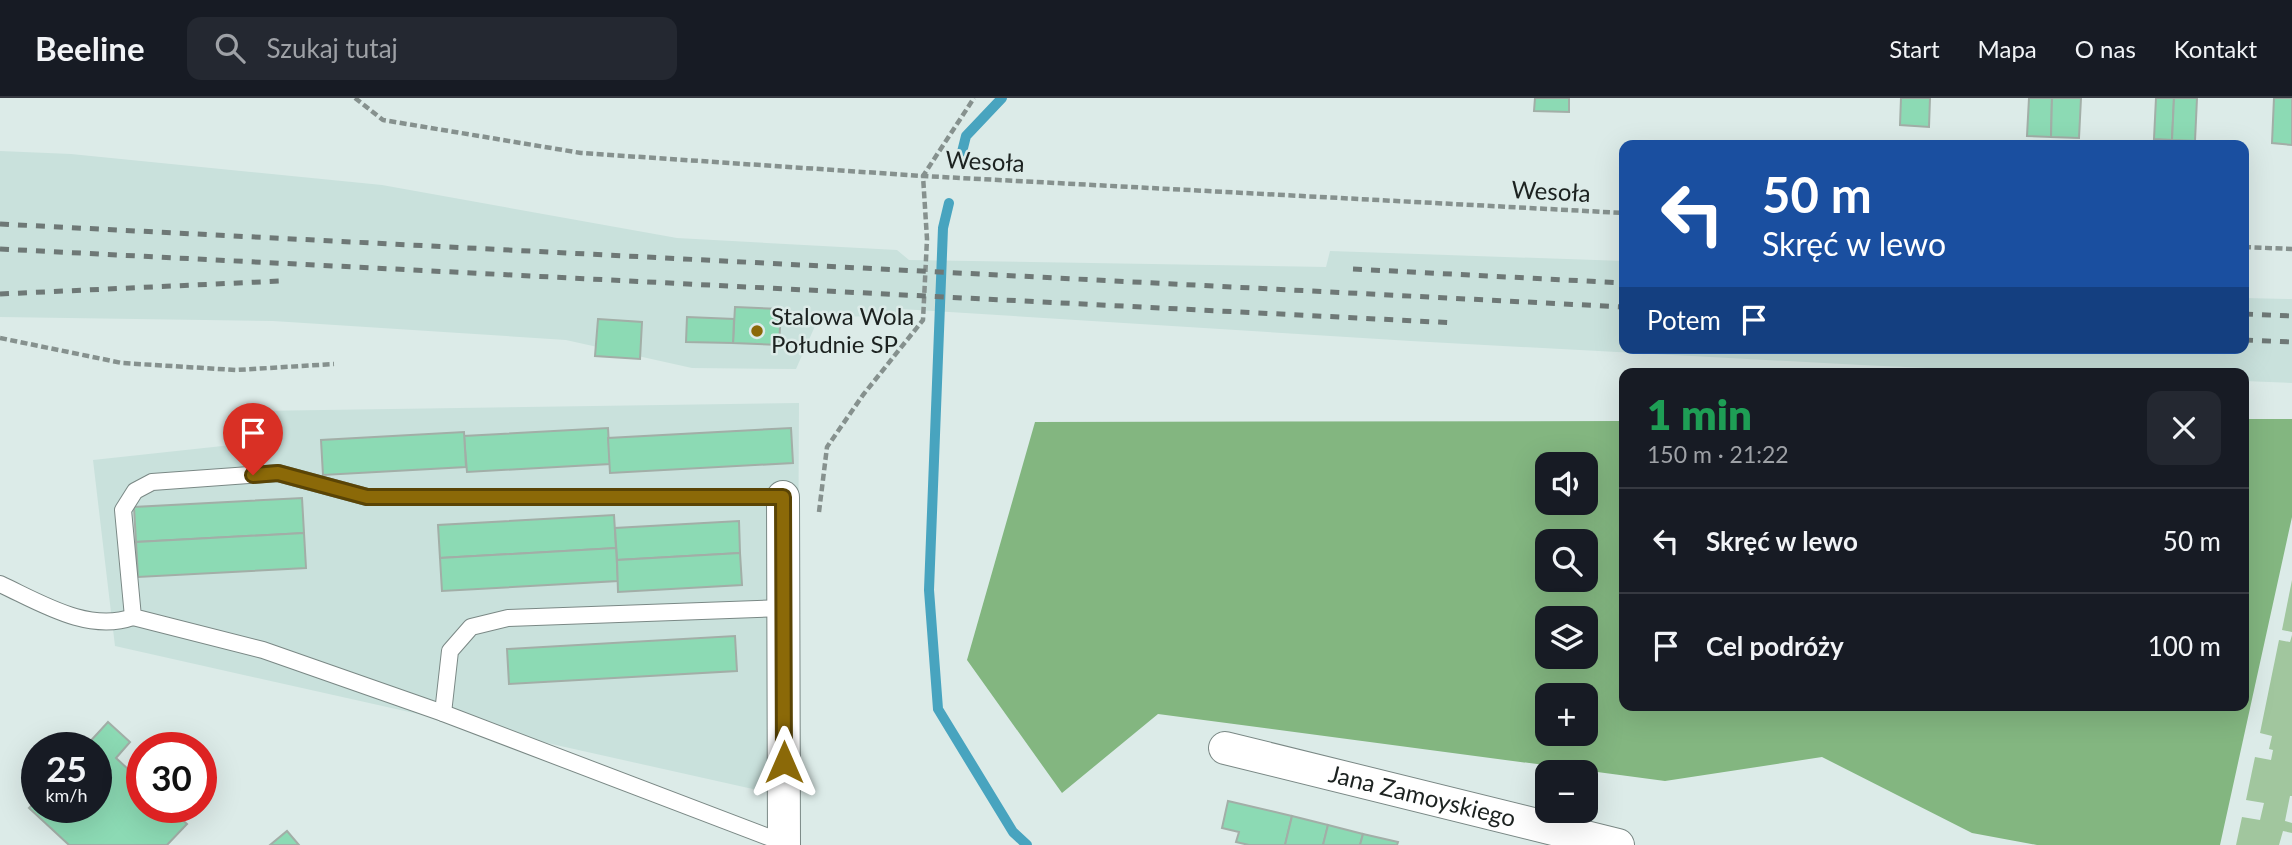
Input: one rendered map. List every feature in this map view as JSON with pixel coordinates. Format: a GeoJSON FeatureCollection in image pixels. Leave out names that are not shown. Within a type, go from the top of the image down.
{"type":"FeatureCollection","features":[{"type":"Feature","properties":{"kind":"street"},"geometry":{"type":"LineString","coordinates":[[783,497],[784,844]]}},
{"type":"Feature","properties":{"kind":"street","name":"Jana Zamoyskiego"},"geometry":{"type":"LineString","coordinates":[[1224,748],[1618,845]]}},
{"type":"Feature","properties":{"kind":"lane"},"geometry":{"type":"LineString","coordinates":[[133,617],[122,510],[135,491],[152,482],[278,473],[367,497],[783,497]]}},
{"type":"Feature","properties":{"kind":"lane"},"geometry":{"type":"LineString","coordinates":[[0,584],[66,615],[115,623],[133,617],[263,650],[443,713],[784,844]]}},
{"type":"Feature","properties":{"kind":"lane"},"geometry":{"type":"LineString","coordinates":[[443,713],[450,651],[471,627],[508,618],[784,608]]}},
{"type":"Feature","properties":{"kind":"path","name":"Wesoła"},"geometry":{"type":"LineString","coordinates":[[355,98],[383,120],[581,153],[923,176],[1619,214]]}},
{"type":"Feature","properties":{"kind":"path"},"geometry":{"type":"LineString","coordinates":[[818,522],[827,447],[863,395],[923,320],[927,239],[923,176],[974,98]]}},
{"type":"Feature","properties":{"kind":"path"},"geometry":{"type":"LineString","coordinates":[[2249,247],[2292,249]]}},
{"type":"Feature","properties":{"kind":"path"},"geometry":{"type":"LineString","coordinates":[[0,338],[122,363],[236,370],[334,364]]}},
{"type":"Feature","properties":{"kind":"shaded area"},"geometry":{"type":"Polygon","coordinates":[[[0,151],[71,154],[382,185],[677,238],[897,250],[909,260],[1326,267],[1330,251],[1619,261],[1619,352],[901,309],[888,316],[819,317],[796,369],[692,368],[566,340],[273,321],[0,317],[0,151]]]}},
{"type":"Feature","properties":{"kind":"shaded area"},"geometry":{"type":"Polygon","coordinates":[[[2249,298],[2292,299],[2292,383],[2249,381],[2249,368],[1927,368],[1655,354],[2249,354],[2249,298]]]}},
{"type":"Feature","properties":{"kind":"shaded area"},"geometry":{"type":"Polygon","coordinates":[[[799,403],[797,799],[115,646],[93,460],[241,444],[256,411],[799,403]]]}},
{"type":"Feature","properties":{"kind":"green space"},"geometry":{"type":"Polygon","coordinates":[[[2249,419],[2292,419],[2292,517],[2220,845],[2037,845],[1972,833],[1822,757],[1665,781],[1598,772],[1598,760],[1535,760],[1535,764],[1158,714],[1062,793],[967,660],[1035,422],[1619,421],[1619,711],[2249,711],[2249,419]]]}},
{"type":"Feature","properties":{"kind":"green space"},"geometry":{"type":"Polygon","coordinates":[[[2292,580],[2292,632],[2282,630],[2292,580]]]}},
{"type":"Feature","properties":{"kind":"green space"},"geometry":{"type":"Polygon","coordinates":[[[2292,635],[2292,796],[2285,821],[2292,823],[2292,833],[2283,831],[2279,845],[2236,845],[2242,817],[2260,820],[2264,803],[2246,800],[2255,757],[2271,760],[2273,750],[2269,749],[2272,736],[2260,733],[2279,640],[2290,642],[2292,635]]]}},
{"type":"Feature","properties":{"kind":"building"},"geometry":{"type":"Polygon","coordinates":[[[1535,98],[1569,98],[1569,112],[1534,111],[1535,98]]]}},
{"type":"Feature","properties":{"kind":"building"},"geometry":{"type":"Polygon","coordinates":[[[1901,98],[1930,98],[1929,127],[1900,125],[1901,98]]]}},
{"type":"Feature","properties":{"kind":"building"},"geometry":{"type":"Polygon","coordinates":[[[2029,98],[2052,98],[2051,137],[2027,136],[2029,98]]]}},
{"type":"Feature","properties":{"kind":"building"},"geometry":{"type":"Polygon","coordinates":[[[2052,98],[2081,98],[2079,138],[2051,137],[2052,98]]]}},
{"type":"Feature","properties":{"kind":"building"},"geometry":{"type":"Polygon","coordinates":[[[2156,98],[2174,98],[2172,140],[2154,139],[2156,98]]]}},
{"type":"Feature","properties":{"kind":"building"},"geometry":{"type":"Polygon","coordinates":[[[2174,98],[2197,98],[2195,140],[2172,140],[2174,98]]]}},
{"type":"Feature","properties":{"kind":"building"},"geometry":{"type":"Polygon","coordinates":[[[2274,98],[2292,98],[2292,145],[2272,143],[2274,98]]]}},
{"type":"Feature","properties":{"kind":"building","name":"Stalowa Wola Południe SP"},"geometry":{"type":"Polygon","coordinates":[[[735,307],[781,309],[779,345],[733,343],[735,307]]]}},
{"type":"Feature","properties":{"kind":"building"},"geometry":{"type":"Polygon","coordinates":[[[687,317],[734,319],[733,343],[686,342],[687,317]]]}},
{"type":"Feature","properties":{"kind":"building"},"geometry":{"type":"Polygon","coordinates":[[[598,319],[642,322],[640,359],[595,356],[598,319]]]}},
{"type":"Feature","properties":{"kind":"building"},"geometry":{"type":"Polygon","coordinates":[[[608,428],[610,464],[467,472],[464,436],[608,428]]]}},
{"type":"Feature","properties":{"kind":"building"},"geometry":{"type":"Polygon","coordinates":[[[791,428],[793,463],[610,473],[608,438],[791,428]]]}},
{"type":"Feature","properties":{"kind":"building"},"geometry":{"type":"Polygon","coordinates":[[[464,432],[466,467],[323,475],[321,440],[464,432]]]}},
{"type":"Feature","properties":{"kind":"building"},"geometry":{"type":"Polygon","coordinates":[[[302,498],[304,533],[136,542],[134,507],[302,498]]]}},
{"type":"Feature","properties":{"kind":"building"},"geometry":{"type":"Polygon","coordinates":[[[614,515],[616,548],[440,558],[438,525],[614,515]]]}},
{"type":"Feature","properties":{"kind":"building"},"geometry":{"type":"Polygon","coordinates":[[[739,521],[740,553],[617,560],[615,528],[739,521]]]}},
{"type":"Feature","properties":{"kind":"building"},"geometry":{"type":"Polygon","coordinates":[[[304,533],[306,568],[138,577],[136,542],[304,533]]]}},
{"type":"Feature","properties":{"kind":"building"},"geometry":{"type":"Polygon","coordinates":[[[616,548],[618,581],[442,591],[440,558],[616,548]]]}},
{"type":"Feature","properties":{"kind":"building"},"geometry":{"type":"Polygon","coordinates":[[[740,553],[742,585],[618,592],[617,560],[740,553]]]}},
{"type":"Feature","properties":{"kind":"building"},"geometry":{"type":"Polygon","coordinates":[[[735,636],[737,671],[509,684],[507,649],[735,636]]]}},
{"type":"Feature","properties":{"kind":"building"},"geometry":{"type":"Polygon","coordinates":[[[108,722],[126,738],[126,747],[116,758],[126,767],[126,823],[187,824],[167,845],[69,845],[45,823],[112,823],[112,732],[99,732],[108,722]]]}},
{"type":"Feature","properties":{"kind":"building"},"geometry":{"type":"Polygon","coordinates":[[[1228,801],[1292,816],[1285,845],[1249,845],[1236,842],[1239,832],[1222,828],[1228,801]]]}},
{"type":"Feature","properties":{"kind":"building"},"geometry":{"type":"Polygon","coordinates":[[[1292,816],[1328,825],[1323,845],[1285,845],[1292,816]]]}},
{"type":"Feature","properties":{"kind":"building"},"geometry":{"type":"Polygon","coordinates":[[[1328,825],[1363,834],[1360,845],[1323,845],[1328,825]]]}},
{"type":"Feature","properties":{"kind":"building"},"geometry":{"type":"Polygon","coordinates":[[[287,831],[299,845],[270,845],[287,831]]]}},
{"type":"Feature","properties":{"kind":"building"},"geometry":{"type":"Polygon","coordinates":[[[1363,834],[1398,842],[1397,845],[1360,845],[1363,834]]]}},
{"type":"Feature","properties":{"kind":"waterway"},"geometry":{"type":"LineString","coordinates":[[962,152],[966,136],[1002,98]]}},
{"type":"Feature","properties":{"kind":"waterway"},"geometry":{"type":"LineString","coordinates":[[949,203],[943,228],[929,590],[938,709],[1013,832],[1027,845]]}},
{"type":"Feature","properties":{"kind":"railway"},"geometry":{"type":"LineString","coordinates":[[0,224],[1619,307]]}},
{"type":"Feature","properties":{"kind":"railway"},"geometry":{"type":"LineString","coordinates":[[0,249],[1456,323]]}},
{"type":"Feature","properties":{"kind":"railway"},"geometry":{"type":"LineString","coordinates":[[1353,269],[1619,283]]}},
{"type":"Feature","properties":{"kind":"railway"},"geometry":{"type":"LineString","coordinates":[[0,294],[281,281]]}},
{"type":"Feature","properties":{"kind":"railway"},"geometry":{"type":"LineString","coordinates":[[2249,314],[2292,316]]}},
{"type":"Feature","properties":{"kind":"railway"},"geometry":{"type":"LineString","coordinates":[[2249,340],[2292,342]]}},
{"type":"Feature","properties":{"kind":"place","name":"Stalowa Wola Południe SP"},"geometry":{"type":"Point","coordinates":[757,331]}},
{"type":"Feature","properties":{"kind":"route"},"geometry":{"type":"LineString","coordinates":[[253,475],[278,473],[367,497],[783,497],[784,762]]}}]}
